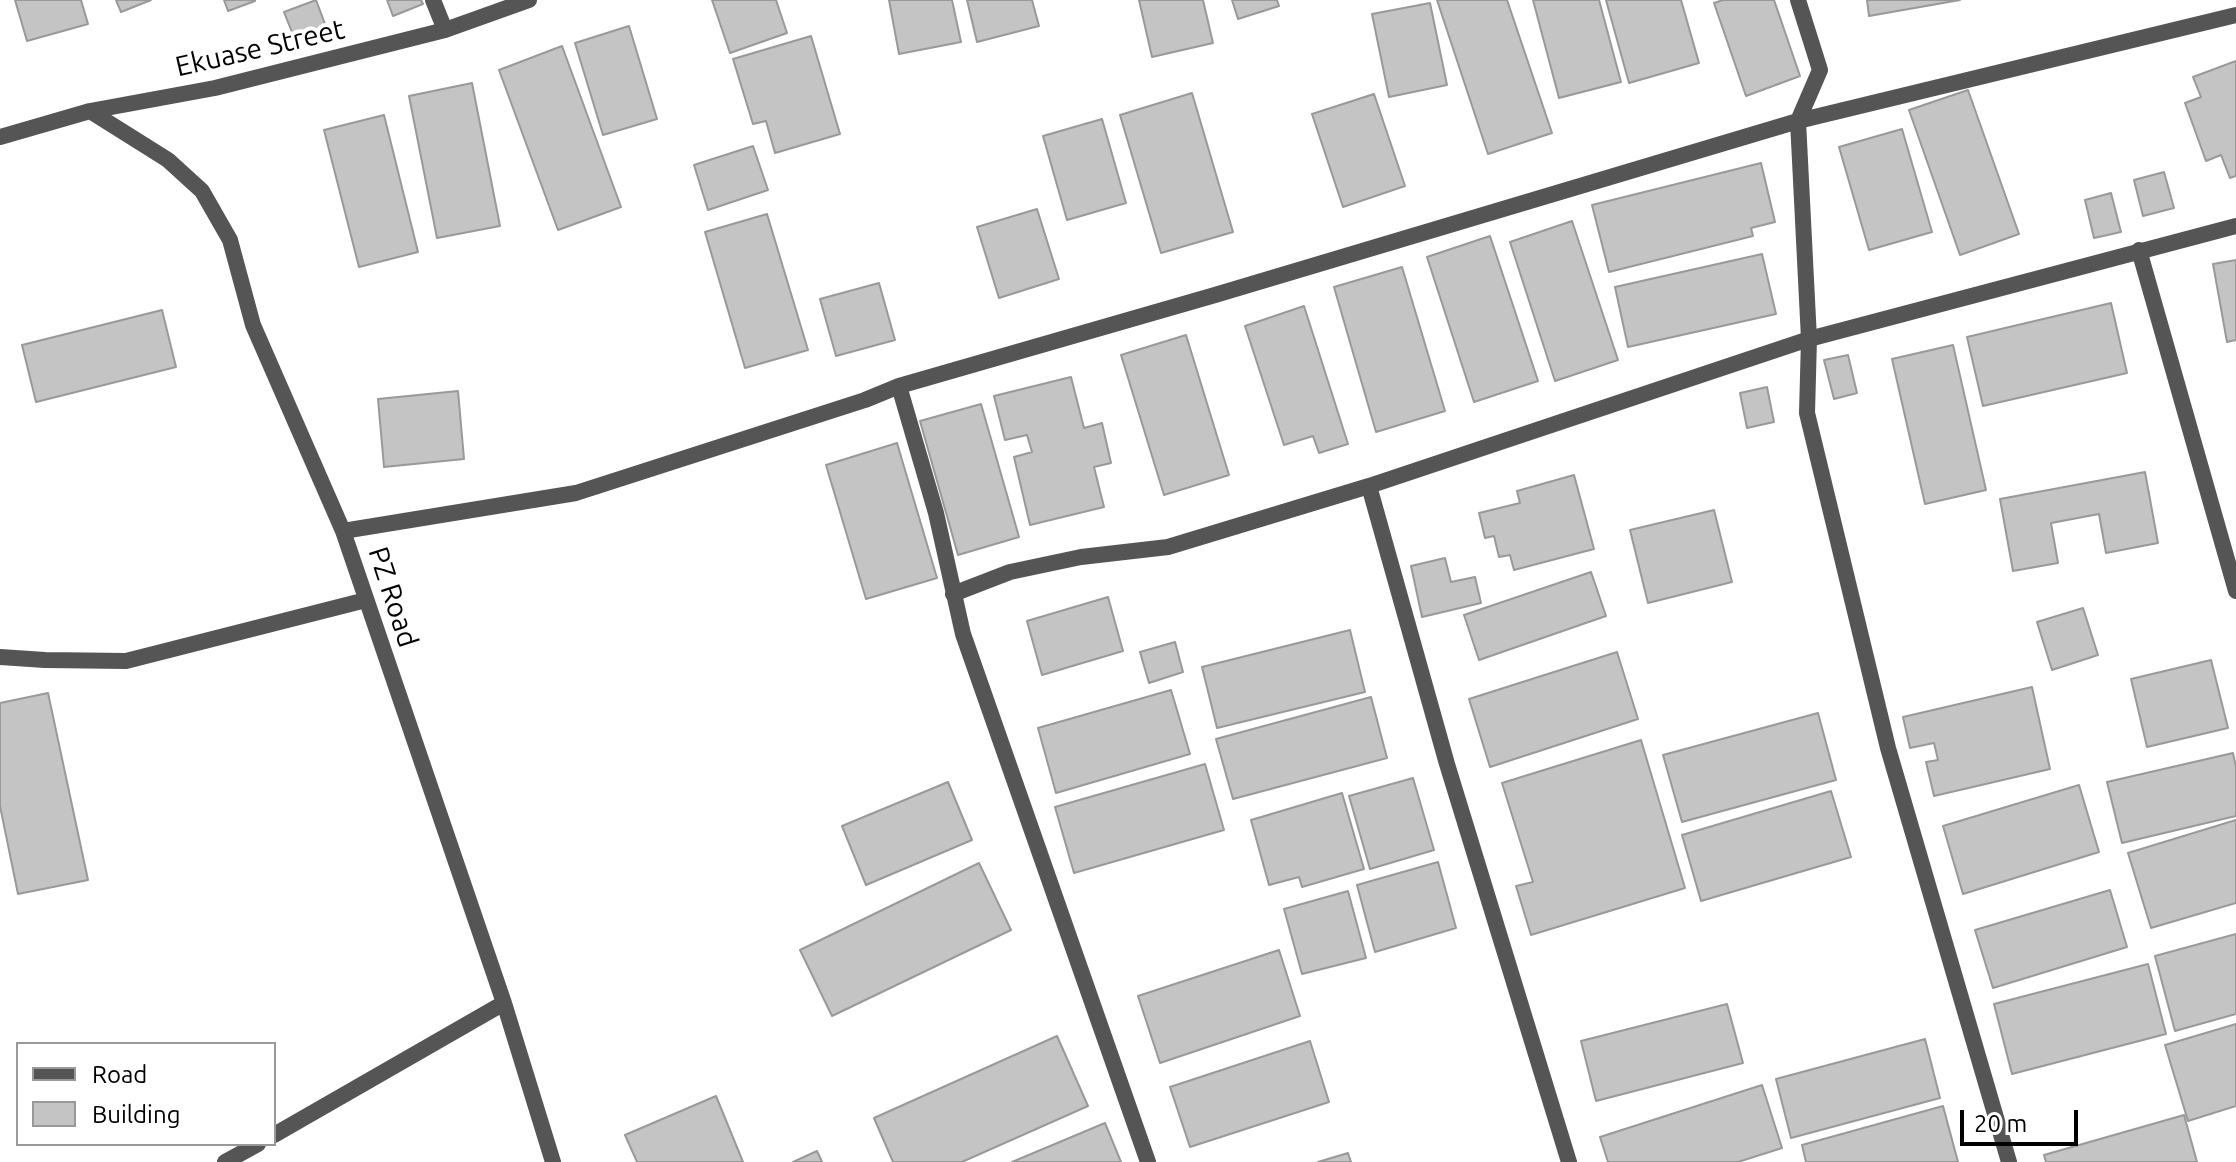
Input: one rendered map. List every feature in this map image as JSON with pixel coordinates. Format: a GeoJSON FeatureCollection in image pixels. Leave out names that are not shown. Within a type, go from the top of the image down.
{"type":"FeatureCollection","features":[{"type":"Feature","properties":{"kind":"street"},"geometry":{"type":"LineString","coordinates":[[433,0],[445,30]]}},
{"type":"Feature","properties":{"kind":"street","name":"Ekuase Street"},"geometry":{"type":"LineString","coordinates":[[0,137],[90,111],[215,88],[445,30],[529,0]]}},
{"type":"Feature","properties":{"kind":"street"},"geometry":{"type":"LineString","coordinates":[[1798,0],[1820,70],[1798,121],[1809,339],[1807,413],[1884,733],[2009,1162]]}},
{"type":"Feature","properties":{"kind":"street"},"geometry":{"type":"LineString","coordinates":[[343,531],[576,493],[865,400],[899,386],[1798,121],[2236,15]]}},
{"type":"Feature","properties":{"kind":"street","name":"PZ Road"},"geometry":{"type":"LineString","coordinates":[[90,111],[168,160],[202,191],[230,240],[253,325],[343,531],[504,1003],[553,1162]]}},
{"type":"Feature","properties":{"kind":"street"},"geometry":{"type":"LineString","coordinates":[[953,594],[1010,572],[1081,557],[1168,547],[1369,486],[1809,339],[2236,226]]}},
{"type":"Feature","properties":{"kind":"street"},"geometry":{"type":"LineString","coordinates":[[2139,250],[2236,591]]}},
{"type":"Feature","properties":{"kind":"street"},"geometry":{"type":"LineString","coordinates":[[899,386],[936,513],[968,649],[1148,1162]]}},
{"type":"Feature","properties":{"kind":"street"},"geometry":{"type":"LineString","coordinates":[[1369,486],[1447,764],[1569,1162]]}},
{"type":"Feature","properties":{"kind":"street"},"geometry":{"type":"LineString","coordinates":[[0,657],[126,661],[366,600]]}},
{"type":"Feature","properties":{"kind":"street"},"geometry":{"type":"LineString","coordinates":[[276,1134],[504,1003]]}},
{"type":"Feature","properties":{"kind":"street"},"geometry":{"type":"LineString","coordinates":[[225,1162],[254,1146]]}},
{"type":"Feature","properties":{"kind":"building"},"geometry":{"type":"Polygon","coordinates":[[[15,0],[81,0],[88,24],[27,41],[15,0]]]}},
{"type":"Feature","properties":{"kind":"building"},"geometry":{"type":"Polygon","coordinates":[[[116,0],[151,0],[121,12],[116,0]]]}},
{"type":"Feature","properties":{"kind":"building"},"geometry":{"type":"Polygon","coordinates":[[[224,0],[255,0],[255,1],[228,11],[224,0]]]}},
{"type":"Feature","properties":{"kind":"building"},"geometry":{"type":"Polygon","coordinates":[[[316,0],[328,32],[297,45],[284,12],[316,0]]]}},
{"type":"Feature","properties":{"kind":"building"},"geometry":{"type":"Polygon","coordinates":[[[387,0],[421,0],[423,4],[393,16],[387,0]]]}},
{"type":"Feature","properties":{"kind":"building"},"geometry":{"type":"Polygon","coordinates":[[[712,0],[776,0],[787,33],[730,53],[712,0]]]}},
{"type":"Feature","properties":{"kind":"building"},"geometry":{"type":"Polygon","coordinates":[[[889,0],[952,0],[961,42],[899,54],[889,0]]]}},
{"type":"Feature","properties":{"kind":"building"},"geometry":{"type":"Polygon","coordinates":[[[967,0],[1032,0],[1039,26],[977,42],[967,0]]]}},
{"type":"Feature","properties":{"kind":"building"},"geometry":{"type":"Polygon","coordinates":[[[1139,0],[1203,0],[1213,43],[1152,57],[1139,0]]]}},
{"type":"Feature","properties":{"kind":"building"},"geometry":{"type":"Polygon","coordinates":[[[1232,0],[1277,0],[1279,6],[1238,19],[1232,0]]]}},
{"type":"Feature","properties":{"kind":"building"},"geometry":{"type":"Polygon","coordinates":[[[1437,0],[1507,0],[1552,133],[1488,154],[1437,0]]]}},
{"type":"Feature","properties":{"kind":"building"},"geometry":{"type":"Polygon","coordinates":[[[1533,0],[1599,0],[1621,82],[1559,98],[1533,0]]]}},
{"type":"Feature","properties":{"kind":"building"},"geometry":{"type":"Polygon","coordinates":[[[1606,0],[1681,0],[1699,63],[1629,83],[1606,0]]]}},
{"type":"Feature","properties":{"kind":"building"},"geometry":{"type":"Polygon","coordinates":[[[1723,0],[1774,0],[1800,76],[1746,96],[1714,3],[1723,0]]]}},
{"type":"Feature","properties":{"kind":"building"},"geometry":{"type":"Polygon","coordinates":[[[1867,0],[1960,0],[1869,16],[1867,0]]]}},
{"type":"Feature","properties":{"kind":"building"},"geometry":{"type":"Polygon","coordinates":[[[1430,3],[1447,85],[1389,97],[1372,14],[1430,3]]]}},
{"type":"Feature","properties":{"kind":"building"},"geometry":{"type":"Polygon","coordinates":[[[629,26],[657,119],[603,135],[575,43],[629,26]]]}},
{"type":"Feature","properties":{"kind":"building"},"geometry":{"type":"Polygon","coordinates":[[[811,36],[840,134],[775,153],[766,121],[753,124],[733,59],[811,36]]]}},
{"type":"Feature","properties":{"kind":"building"},"geometry":{"type":"Polygon","coordinates":[[[562,46],[621,207],[558,230],[499,70],[562,46]]]}},
{"type":"Feature","properties":{"kind":"building"},"geometry":{"type":"Polygon","coordinates":[[[2236,61],[2236,176],[2230,178],[2221,155],[2206,161],[2185,103],[2201,97],[2193,77],[2236,61]]]}},
{"type":"Feature","properties":{"kind":"building"},"geometry":{"type":"Polygon","coordinates":[[[472,83],[500,226],[437,238],[409,96],[472,83]]]}},
{"type":"Feature","properties":{"kind":"building"},"geometry":{"type":"Polygon","coordinates":[[[1968,90],[2019,234],[1960,255],[1909,110],[1968,90]]]}},
{"type":"Feature","properties":{"kind":"building"},"geometry":{"type":"Polygon","coordinates":[[[1192,93],[1233,232],[1161,253],[1120,115],[1192,93]]]}},
{"type":"Feature","properties":{"kind":"building"},"geometry":{"type":"Polygon","coordinates":[[[1374,94],[1405,186],[1343,207],[1312,114],[1374,94]]]}},
{"type":"Feature","properties":{"kind":"building"},"geometry":{"type":"Polygon","coordinates":[[[384,115],[418,252],[359,267],[324,130],[384,115]]]}},
{"type":"Feature","properties":{"kind":"building"},"geometry":{"type":"Polygon","coordinates":[[[1102,119],[1126,203],[1067,220],[1043,136],[1102,119]]]}},
{"type":"Feature","properties":{"kind":"building"},"geometry":{"type":"Polygon","coordinates":[[[1902,129],[1932,232],[1869,250],[1839,147],[1902,129]]]}},
{"type":"Feature","properties":{"kind":"building"},"geometry":{"type":"Polygon","coordinates":[[[753,146],[768,190],[708,210],[694,165],[753,146]]]}},
{"type":"Feature","properties":{"kind":"building"},"geometry":{"type":"Polygon","coordinates":[[[1761,163],[1775,222],[1751,228],[1753,236],[1609,272],[1592,205],[1761,163]]]}},
{"type":"Feature","properties":{"kind":"building"},"geometry":{"type":"Polygon","coordinates":[[[2164,172],[2174,208],[2143,216],[2134,180],[2164,172]]]}},
{"type":"Feature","properties":{"kind":"building"},"geometry":{"type":"Polygon","coordinates":[[[2111,193],[2121,232],[2094,238],[2085,200],[2111,193]]]}},
{"type":"Feature","properties":{"kind":"building"},"geometry":{"type":"Polygon","coordinates":[[[1037,209],[1059,279],[999,298],[977,227],[1037,209]]]}},
{"type":"Feature","properties":{"kind":"building"},"geometry":{"type":"Polygon","coordinates":[[[767,214],[808,350],[745,368],[705,232],[767,214]]]}},
{"type":"Feature","properties":{"kind":"building"},"geometry":{"type":"Polygon","coordinates":[[[1572,221],[1618,360],[1555,381],[1510,242],[1572,221]]]}},
{"type":"Feature","properties":{"kind":"building"},"geometry":{"type":"Polygon","coordinates":[[[1490,236],[1538,381],[1474,402],[1427,257],[1490,236]]]}},
{"type":"Feature","properties":{"kind":"building"},"geometry":{"type":"Polygon","coordinates":[[[1762,254],[1776,314],[1628,347],[1615,287],[1762,254]]]}},
{"type":"Feature","properties":{"kind":"building"},"geometry":{"type":"Polygon","coordinates":[[[2236,260],[2236,340],[2227,342],[2213,264],[2236,260]]]}},
{"type":"Feature","properties":{"kind":"building"},"geometry":{"type":"Polygon","coordinates":[[[1402,267],[1445,411],[1376,432],[1334,287],[1402,267]]]}},
{"type":"Feature","properties":{"kind":"building"},"geometry":{"type":"Polygon","coordinates":[[[879,283],[895,340],[836,356],[820,299],[879,283]]]}},
{"type":"Feature","properties":{"kind":"building"},"geometry":{"type":"Polygon","coordinates":[[[2111,303],[2127,373],[1983,406],[1967,337],[2111,303]]]}},
{"type":"Feature","properties":{"kind":"building"},"geometry":{"type":"Polygon","coordinates":[[[1304,306],[1348,444],[1319,453],[1313,436],[1284,445],[1245,326],[1304,306]]]}},
{"type":"Feature","properties":{"kind":"building"},"geometry":{"type":"Polygon","coordinates":[[[162,310],[176,367],[36,402],[22,345],[162,310]]]}},
{"type":"Feature","properties":{"kind":"building"},"geometry":{"type":"Polygon","coordinates":[[[1186,335],[1229,475],[1164,495],[1121,355],[1186,335]]]}},
{"type":"Feature","properties":{"kind":"building"},"geometry":{"type":"Polygon","coordinates":[[[1953,345],[1986,490],[1925,504],[1892,359],[1953,345]]]}},
{"type":"Feature","properties":{"kind":"building"},"geometry":{"type":"Polygon","coordinates":[[[1848,355],[1857,393],[1834,399],[1824,360],[1848,355]]]}},
{"type":"Feature","properties":{"kind":"building"},"geometry":{"type":"Polygon","coordinates":[[[1071,377],[1084,428],[1102,423],[1111,463],[1094,467],[1104,507],[1030,525],[1014,457],[1032,452],[1027,435],[1005,440],[994,396],[1071,377]]]}},
{"type":"Feature","properties":{"kind":"building"},"geometry":{"type":"Polygon","coordinates":[[[1767,387],[1774,422],[1747,428],[1740,393],[1767,387]]]}},
{"type":"Feature","properties":{"kind":"building"},"geometry":{"type":"Polygon","coordinates":[[[458,391],[464,459],[384,467],[378,399],[458,391]]]}},
{"type":"Feature","properties":{"kind":"building"},"geometry":{"type":"Polygon","coordinates":[[[981,404],[1019,537],[958,555],[920,421],[981,404]]]}},
{"type":"Feature","properties":{"kind":"building"},"geometry":{"type":"Polygon","coordinates":[[[897,443],[937,578],[866,599],[826,465],[897,443]]]}},
{"type":"Feature","properties":{"kind":"building"},"geometry":{"type":"Polygon","coordinates":[[[2145,472],[2158,543],[2106,553],[2099,514],[2051,523],[2058,563],[2013,571],[2000,499],[2145,472]]]}},
{"type":"Feature","properties":{"kind":"building"},"geometry":{"type":"Polygon","coordinates":[[[1574,475],[1594,549],[1514,570],[1510,555],[1499,557],[1494,536],[1485,538],[1479,513],[1520,503],[1517,491],[1574,475]]]}},
{"type":"Feature","properties":{"kind":"building"},"geometry":{"type":"Polygon","coordinates":[[[1714,510],[1732,582],[1648,603],[1630,530],[1714,510]]]}},
{"type":"Feature","properties":{"kind":"building"},"geometry":{"type":"Polygon","coordinates":[[[1445,558],[1451,582],[1475,577],[1481,603],[1422,617],[1411,566],[1445,558]]]}},
{"type":"Feature","properties":{"kind":"building"},"geometry":{"type":"Polygon","coordinates":[[[1591,572],[1606,616],[1479,660],[1464,615],[1591,572]]]}},
{"type":"Feature","properties":{"kind":"building"},"geometry":{"type":"Polygon","coordinates":[[[1108,597],[1123,651],[1042,675],[1027,621],[1108,597]]]}},
{"type":"Feature","properties":{"kind":"building"},"geometry":{"type":"Polygon","coordinates":[[[2083,608],[2098,655],[2052,670],[2037,622],[2083,608]]]}},
{"type":"Feature","properties":{"kind":"building"},"geometry":{"type":"Polygon","coordinates":[[[1350,630],[1365,692],[1217,728],[1202,667],[1350,630]]]}},
{"type":"Feature","properties":{"kind":"building"},"geometry":{"type":"Polygon","coordinates":[[[1175,642],[1183,672],[1149,683],[1140,652],[1175,642]]]}},
{"type":"Feature","properties":{"kind":"building"},"geometry":{"type":"Polygon","coordinates":[[[1617,652],[1638,719],[1490,767],[1469,699],[1617,652]]]}},
{"type":"Feature","properties":{"kind":"building"},"geometry":{"type":"Polygon","coordinates":[[[2211,660],[2228,728],[2147,747],[2131,679],[2211,660]]]}},
{"type":"Feature","properties":{"kind":"building"},"geometry":{"type":"Polygon","coordinates":[[[2032,687],[2050,769],[1934,796],[1926,762],[1938,760],[1934,743],[1910,748],[1903,717],[2032,687]]]}},
{"type":"Feature","properties":{"kind":"building"},"geometry":{"type":"Polygon","coordinates":[[[1171,690],[1190,754],[1056,793],[1038,728],[1171,690]]]}},
{"type":"Feature","properties":{"kind":"building"},"geometry":{"type":"Polygon","coordinates":[[[48,693],[88,880],[18,894],[0,806],[0,703],[48,693]]]}},
{"type":"Feature","properties":{"kind":"building"},"geometry":{"type":"Polygon","coordinates":[[[1371,697],[1387,758],[1233,799],[1216,739],[1371,697]]]}},
{"type":"Feature","properties":{"kind":"building"},"geometry":{"type":"Polygon","coordinates":[[[1818,713],[1836,780],[1682,822],[1663,755],[1818,713]]]}},
{"type":"Feature","properties":{"kind":"building"},"geometry":{"type":"Polygon","coordinates":[[[1641,740],[1685,888],[1531,935],[1516,886],[1533,882],[1502,783],[1641,740]]]}},
{"type":"Feature","properties":{"kind":"building"},"geometry":{"type":"Polygon","coordinates":[[[2233,753],[2236,816],[2122,843],[2107,782],[2233,753]]]}},
{"type":"Feature","properties":{"kind":"building"},"geometry":{"type":"Polygon","coordinates":[[[1205,764],[1224,830],[1074,873],[1055,807],[1205,764]]]}},
{"type":"Feature","properties":{"kind":"building"},"geometry":{"type":"Polygon","coordinates":[[[1413,778],[1434,850],[1370,869],[1349,796],[1413,778]]]}},
{"type":"Feature","properties":{"kind":"building"},"geometry":{"type":"Polygon","coordinates":[[[948,782],[972,840],[866,885],[842,826],[948,782]]]}},
{"type":"Feature","properties":{"kind":"building"},"geometry":{"type":"Polygon","coordinates":[[[2079,785],[2099,852],[1963,894],[1943,826],[2079,785]]]}},
{"type":"Feature","properties":{"kind":"building"},"geometry":{"type":"Polygon","coordinates":[[[1831,791],[1851,857],[1701,901],[1682,835],[1831,791]]]}},
{"type":"Feature","properties":{"kind":"building"},"geometry":{"type":"Polygon","coordinates":[[[1342,793],[1364,869],[1302,887],[1299,877],[1269,885],[1251,820],[1342,793]]]}},
{"type":"Feature","properties":{"kind":"building"},"geometry":{"type":"Polygon","coordinates":[[[2236,820],[2236,903],[2151,928],[2128,853],[2236,820]]]}},
{"type":"Feature","properties":{"kind":"building"},"geometry":{"type":"Polygon","coordinates":[[[1438,862],[1456,928],[1375,952],[1357,885],[1438,862]]]}},
{"type":"Feature","properties":{"kind":"building"},"geometry":{"type":"Polygon","coordinates":[[[979,863],[1011,930],[832,1016],[800,950],[979,863]]]}},
{"type":"Feature","properties":{"kind":"building"},"geometry":{"type":"Polygon","coordinates":[[[2110,890],[2127,947],[1993,988],[1975,930],[2110,890]]]}},
{"type":"Feature","properties":{"kind":"building"},"geometry":{"type":"Polygon","coordinates":[[[1348,891],[1366,958],[1302,974],[1284,909],[1348,891]]]}},
{"type":"Feature","properties":{"kind":"building"},"geometry":{"type":"Polygon","coordinates":[[[2236,934],[2236,1014],[2175,1031],[2155,956],[2236,934]]]}},
{"type":"Feature","properties":{"kind":"building"},"geometry":{"type":"Polygon","coordinates":[[[1279,950],[1300,1016],[1160,1063],[1138,996],[1279,950]]]}},
{"type":"Feature","properties":{"kind":"building"},"geometry":{"type":"Polygon","coordinates":[[[2148,964],[2166,1034],[2012,1074],[1994,1004],[2148,964]]]}},
{"type":"Feature","properties":{"kind":"building"},"geometry":{"type":"Polygon","coordinates":[[[1727,1004],[1743,1063],[1596,1101],[1581,1041],[1727,1004]]]}},
{"type":"Feature","properties":{"kind":"building"},"geometry":{"type":"Polygon","coordinates":[[[2236,1024],[2236,1106],[2188,1121],[2165,1045],[2236,1024]]]}},
{"type":"Feature","properties":{"kind":"building"},"geometry":{"type":"Polygon","coordinates":[[[1057,1036],[1088,1106],[962,1162],[893,1162],[874,1118],[1057,1036]]]}},
{"type":"Feature","properties":{"kind":"building"},"geometry":{"type":"Polygon","coordinates":[[[1925,1039],[1940,1098],[1791,1138],[1776,1079],[1925,1039]]]}},
{"type":"Feature","properties":{"kind":"building"},"geometry":{"type":"Polygon","coordinates":[[[1310,1041],[1329,1102],[1190,1147],[1170,1087],[1310,1041]]]}},
{"type":"Feature","properties":{"kind":"building"},"geometry":{"type":"Polygon","coordinates":[[[1762,1085],[1782,1148],[1738,1162],[1608,1162],[1600,1137],[1762,1085]]]}},
{"type":"Feature","properties":{"kind":"building"},"geometry":{"type":"Polygon","coordinates":[[[716,1096],[743,1162],[637,1162],[625,1135],[716,1096]]]}},
{"type":"Feature","properties":{"kind":"building"},"geometry":{"type":"Polygon","coordinates":[[[1943,1106],[1958,1162],[1806,1162],[1802,1145],[1943,1106]]]}},
{"type":"Feature","properties":{"kind":"building"},"geometry":{"type":"Polygon","coordinates":[[[2184,1115],[2197,1162],[2046,1162],[2044,1155],[2184,1115]]]}},
{"type":"Feature","properties":{"kind":"building"},"geometry":{"type":"Polygon","coordinates":[[[1105,1123],[1121,1162],[1012,1162],[1105,1123]]]}},
{"type":"Feature","properties":{"kind":"building"},"geometry":{"type":"Polygon","coordinates":[[[817,1151],[822,1162],[793,1162],[817,1151]]]}},
{"type":"Feature","properties":{"kind":"building"},"geometry":{"type":"Polygon","coordinates":[[[1348,1153],[1351,1162],[1318,1162],[1348,1153]]]}}]}
